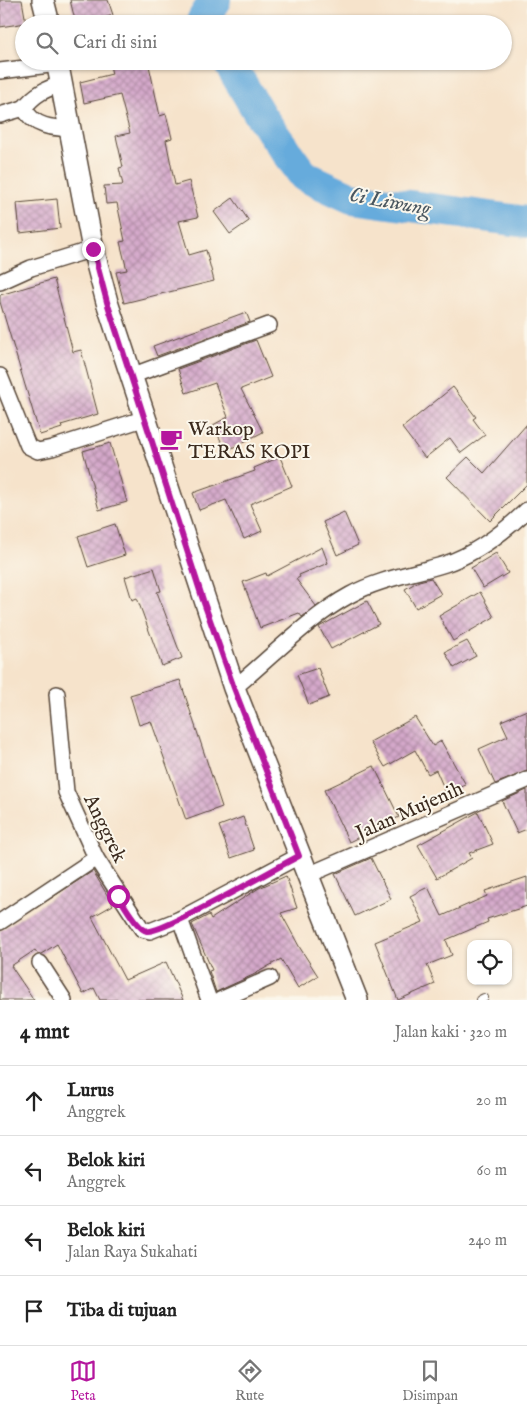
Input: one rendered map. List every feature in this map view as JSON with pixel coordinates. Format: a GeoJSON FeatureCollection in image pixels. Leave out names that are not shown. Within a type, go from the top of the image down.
{"type":"FeatureCollection","features":[{"type":"Feature","properties":{"kind":"main road"},"geometry":{"type":"LineString","coordinates":[[43,0],[47,15]]}},
{"type":"Feature","properties":{"kind":"main road"},"geometry":{"type":"LineString","coordinates":[[59,70],[72,129],[93,249],[131,376],[203,600],[234,688],[306,876],[357,1000]]}},
{"type":"Feature","properties":{"kind":"street"},"geometry":{"type":"LineString","coordinates":[[0,71],[59,70]]}},
{"type":"Feature","properties":{"kind":"street"},"geometry":{"type":"LineString","coordinates":[[0,115],[24,108],[32,97],[44,89],[59,70]]}},
{"type":"Feature","properties":{"kind":"street"},"geometry":{"type":"LineString","coordinates":[[24,108],[28,116],[36,122],[55,128],[72,129]]}},
{"type":"Feature","properties":{"kind":"street"},"geometry":{"type":"LineString","coordinates":[[0,282],[31,268],[93,249]]}},
{"type":"Feature","properties":{"kind":"street"},"geometry":{"type":"LineString","coordinates":[[131,376],[269,325]]}},
{"type":"Feature","properties":{"kind":"street"},"geometry":{"type":"LineString","coordinates":[[0,376],[28,446],[38,451],[146,418]]}},
{"type":"Feature","properties":{"kind":"street"},"geometry":{"type":"LineString","coordinates":[[234,688],[322,614],[350,595],[372,585],[447,563],[493,539],[527,510]]}},
{"type":"Feature","properties":{"kind":"street","name":"Anggrek"},"geometry":{"type":"LineString","coordinates":[[57,694],[66,792],[96,858],[142,929],[150,931],[180,920],[299,856]]}},
{"type":"Feature","properties":{"kind":"street","name":"Jalan Mujenih"},"geometry":{"type":"LineString","coordinates":[[306,876],[527,780]]}},
{"type":"Feature","properties":{"kind":"street"},"geometry":{"type":"LineString","coordinates":[[0,922],[96,858]]}},
{"type":"Feature","properties":{"kind":"street"},"geometry":{"type":"LineString","coordinates":[[180,920],[209,1000]]}},
{"type":"Feature","properties":{"kind":"street"},"geometry":{"type":"LineString","coordinates":[[40,964],[64,1000]]}},
{"type":"Feature","properties":{"kind":"street"},"geometry":{"type":"LineString","coordinates":[[220,1000],[270,978]]}},
{"type":"Feature","properties":{"kind":"building"},"geometry":{"type":"Polygon","coordinates":[[[0,0],[22,0],[25,15],[15,15],[15,25],[0,27],[0,0]]]}},
{"type":"Feature","properties":{"kind":"building"},"geometry":{"type":"Polygon","coordinates":[[[70,0],[108,0],[113,15],[74,15],[70,0]]]}},
{"type":"Feature","properties":{"kind":"building"},"geometry":{"type":"Polygon","coordinates":[[[111,70],[150,70],[160,116],[166,114],[172,138],[166,140],[175,185],[189,181],[198,217],[179,221],[189,255],[206,250],[214,281],[124,303],[116,272],[127,270],[120,242],[125,241],[117,203],[106,204],[104,186],[123,185],[119,168],[123,167],[116,136],[130,133],[120,95],[84,103],[80,82],[112,74],[111,70]]]}},
{"type":"Feature","properties":{"kind":"building"},"geometry":{"type":"Polygon","coordinates":[[[233,198],[249,221],[230,234],[214,212],[233,198]]]}},
{"type":"Feature","properties":{"kind":"building"},"geometry":{"type":"Polygon","coordinates":[[[57,199],[60,228],[20,233],[17,203],[57,199]]]}},
{"type":"Feature","properties":{"kind":"building"},"geometry":{"type":"Polygon","coordinates":[[[54,279],[73,352],[81,350],[98,414],[61,425],[62,428],[40,435],[0,302],[0,295],[54,279]]]}},
{"type":"Feature","properties":{"kind":"building"},"geometry":{"type":"Polygon","coordinates":[[[246,312],[250,322],[157,356],[153,346],[246,312]]]}},
{"type":"Feature","properties":{"kind":"building"},"geometry":{"type":"Polygon","coordinates":[[[256,340],[271,377],[241,389],[263,432],[226,451],[213,425],[228,417],[215,383],[186,393],[178,369],[256,340]]]}},
{"type":"Feature","properties":{"kind":"building"},"geometry":{"type":"Polygon","coordinates":[[[453,387],[476,417],[473,419],[485,435],[461,453],[450,438],[425,458],[402,428],[453,387]]]}},
{"type":"Feature","properties":{"kind":"building"},"geometry":{"type":"Polygon","coordinates":[[[527,424],[527,484],[490,521],[447,477],[468,457],[484,473],[527,424]]]}},
{"type":"Feature","properties":{"kind":"building"},"geometry":{"type":"Polygon","coordinates":[[[110,443],[127,502],[99,510],[83,451],[110,443]]]}},
{"type":"Feature","properties":{"kind":"building"},"geometry":{"type":"Polygon","coordinates":[[[280,457],[292,486],[250,504],[262,531],[244,539],[226,500],[199,510],[193,493],[255,471],[254,468],[280,457]]]}},
{"type":"Feature","properties":{"kind":"building"},"geometry":{"type":"Polygon","coordinates":[[[344,512],[358,545],[337,555],[323,522],[344,512]]]}},
{"type":"Feature","properties":{"kind":"building"},"geometry":{"type":"Polygon","coordinates":[[[115,524],[125,555],[88,567],[78,536],[115,524]]]}},
{"type":"Feature","properties":{"kind":"building"},"geometry":{"type":"Polygon","coordinates":[[[322,547],[328,563],[299,575],[300,577],[296,579],[316,606],[302,617],[299,613],[260,628],[243,582],[266,573],[267,576],[322,547]]]}},
{"type":"Feature","properties":{"kind":"building"},"geometry":{"type":"Polygon","coordinates":[[[496,553],[508,573],[483,588],[471,568],[496,553]]]}},
{"type":"Feature","properties":{"kind":"building"},"geometry":{"type":"Polygon","coordinates":[[[154,568],[161,591],[157,592],[182,658],[162,666],[137,598],[132,600],[125,577],[154,568]]]}},
{"type":"Feature","properties":{"kind":"building"},"geometry":{"type":"Polygon","coordinates":[[[431,578],[441,594],[416,608],[405,589],[419,581],[431,578]]]}},
{"type":"Feature","properties":{"kind":"building"},"geometry":{"type":"Polygon","coordinates":[[[480,592],[494,617],[453,641],[439,616],[480,592]]]}},
{"type":"Feature","properties":{"kind":"building"},"geometry":{"type":"Polygon","coordinates":[[[367,601],[379,624],[331,649],[319,627],[367,601]]]}},
{"type":"Feature","properties":{"kind":"building"},"geometry":{"type":"Polygon","coordinates":[[[467,641],[476,656],[454,668],[445,652],[467,641]]]}},
{"type":"Feature","properties":{"kind":"building"},"geometry":{"type":"Polygon","coordinates":[[[318,668],[329,697],[309,705],[297,675],[318,668]]]}},
{"type":"Feature","properties":{"kind":"building"},"geometry":{"type":"Polygon","coordinates":[[[180,680],[222,807],[186,820],[151,721],[139,725],[130,695],[180,680]]]}},
{"type":"Feature","properties":{"kind":"building"},"geometry":{"type":"Polygon","coordinates":[[[527,710],[527,771],[495,784],[479,749],[508,736],[501,721],[527,710]]]}},
{"type":"Feature","properties":{"kind":"building"},"geometry":{"type":"Polygon","coordinates":[[[415,717],[433,746],[441,741],[466,785],[446,793],[436,770],[428,774],[415,750],[385,767],[370,742],[415,717]]]}},
{"type":"Feature","properties":{"kind":"building"},"geometry":{"type":"Polygon","coordinates":[[[374,766],[399,817],[349,842],[324,790],[374,766]]]}},
{"type":"Feature","properties":{"kind":"building"},"geometry":{"type":"Polygon","coordinates":[[[527,790],[527,829],[517,833],[502,801],[527,790]]]}},
{"type":"Feature","properties":{"kind":"building"},"geometry":{"type":"Polygon","coordinates":[[[478,812],[493,844],[469,853],[472,858],[437,878],[418,845],[478,812]]]}},
{"type":"Feature","properties":{"kind":"building"},"geometry":{"type":"Polygon","coordinates":[[[243,817],[254,850],[231,858],[219,826],[243,817]]]}},
{"type":"Feature","properties":{"kind":"building"},"geometry":{"type":"Polygon","coordinates":[[[371,858],[391,899],[355,916],[335,874],[371,858]]]}},
{"type":"Feature","properties":{"kind":"building"},"geometry":{"type":"Polygon","coordinates":[[[93,871],[113,905],[92,917],[125,980],[166,962],[183,1000],[100,1000],[94,988],[83,994],[57,944],[41,954],[38,954],[35,950],[11,966],[34,1000],[0,1000],[0,931],[93,871]]]}},
{"type":"Feature","properties":{"kind":"building"},"geometry":{"type":"Polygon","coordinates":[[[286,876],[297,908],[281,913],[318,976],[298,988],[281,959],[253,975],[216,992],[209,971],[212,970],[192,924],[209,915],[211,919],[259,888],[286,876]]]}},
{"type":"Feature","properties":{"kind":"building"},"geometry":{"type":"Polygon","coordinates":[[[527,877],[527,906],[487,919],[488,922],[446,940],[452,955],[427,965],[435,984],[398,1000],[375,942],[423,922],[410,896],[428,887],[442,916],[487,896],[485,891],[527,877]]]}},
{"type":"Feature","properties":{"kind":"waterway","name":"Ci Liwung"},"geometry":{"type":"LineString","coordinates":[[206,15],[215,0]]}},
{"type":"Feature","properties":{"kind":"waterway","name":"Ci Liwung"},"geometry":{"type":"LineString","coordinates":[[233,70],[260,115],[304,176],[352,198],[527,222]]}},
{"type":"Feature","properties":{"kind":"place","name":"Warkop TERAS KOPI"},"geometry":{"type":"Point","coordinates":[171,439]}},
{"type":"Feature","properties":{"kind":"route"},"geometry":{"type":"LineString","coordinates":[[93,249],[107,302],[146,418],[203,600],[234,688],[299,856],[180,920],[150,931],[142,929],[118,896]]}}]}
